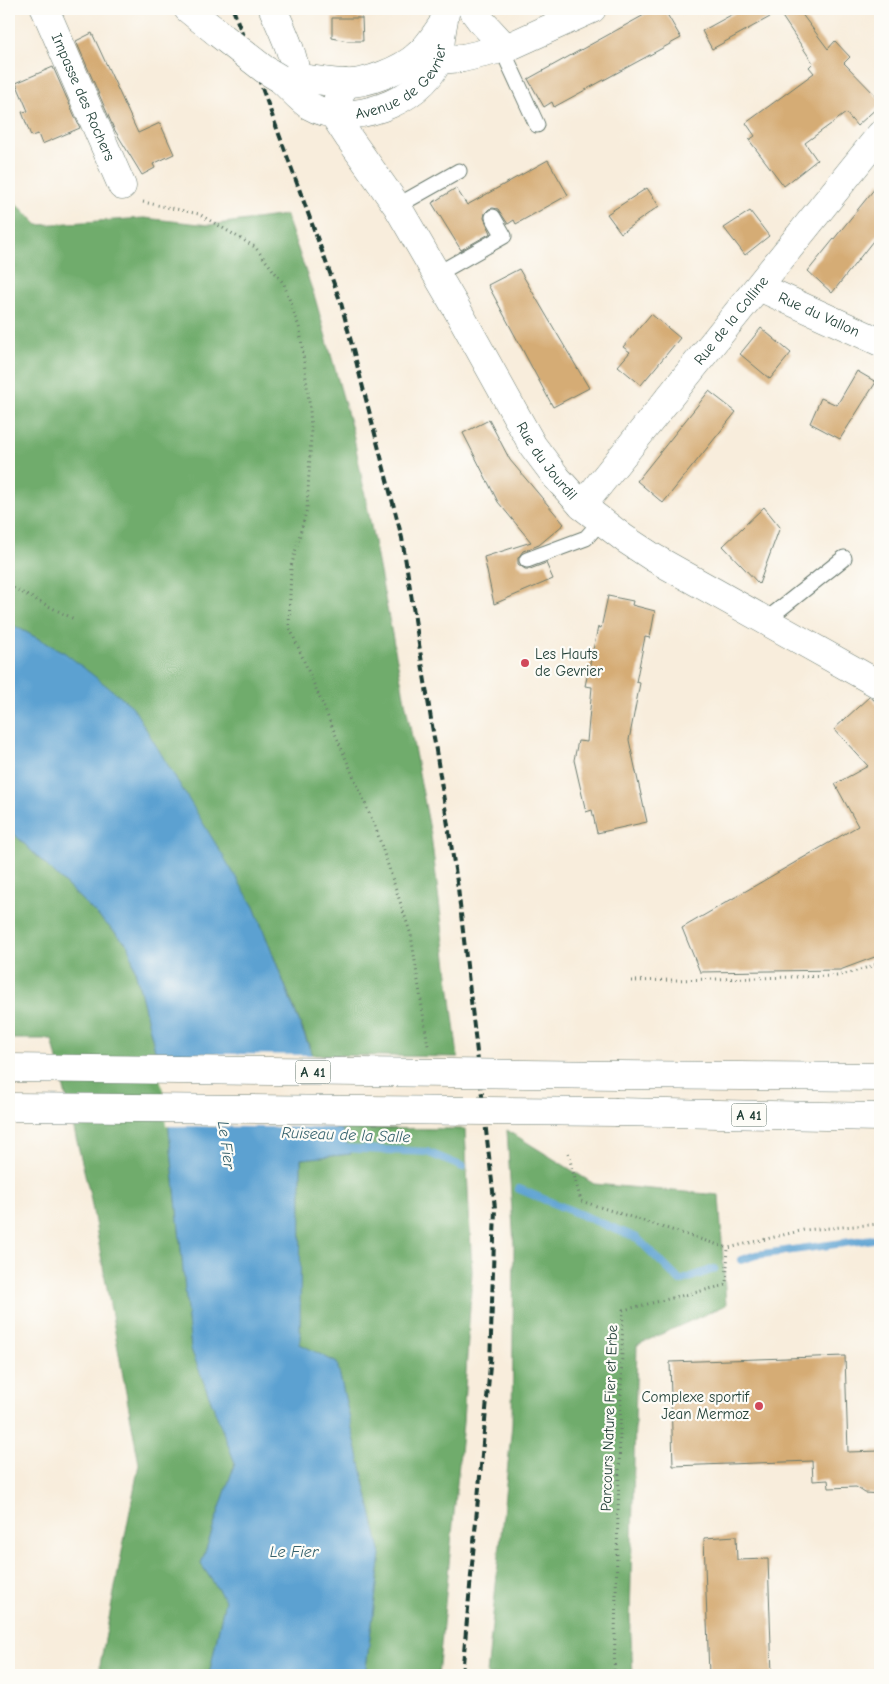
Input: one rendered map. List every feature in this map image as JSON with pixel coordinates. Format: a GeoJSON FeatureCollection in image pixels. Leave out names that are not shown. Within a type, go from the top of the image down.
{"type":"FeatureCollection","features":[{"type":"Feature","properties":{"kind":"main road","name":"Impasse des Rochers"},"geometry":{"type":"LineString","coordinates":[[45,9],[122,186]]}},
{"type":"Feature","properties":{"kind":"main road"},"geometry":{"type":"LineString","coordinates":[[188,9],[264,69],[291,83],[310,106],[334,115],[338,98],[346,83],[291,83]]}},
{"type":"Feature","properties":{"kind":"main road"},"geometry":{"type":"LineString","coordinates":[[273,9],[292,51],[291,83]]}},
{"type":"Feature","properties":{"kind":"main road"},"geometry":{"type":"LineString","coordinates":[[472,9],[480,21],[506,48]]}},
{"type":"Feature","properties":{"kind":"main road"},"geometry":{"type":"LineString","coordinates":[[428,58],[463,58],[506,48],[592,9]]}},
{"type":"Feature","properties":{"kind":"main road","name":"Avenue de Gevrier"},"geometry":{"type":"LineString","coordinates":[[334,115],[360,113],[398,101],[426,80],[428,58],[444,17]]}},
{"type":"Feature","properties":{"kind":"main road","name":"Avenue de Gevrier"},"geometry":{"type":"LineString","coordinates":[[346,83],[376,77],[428,58]]}},
{"type":"Feature","properties":{"kind":"main road","name":"Rue du Jourdil"},"geometry":{"type":"LineString","coordinates":[[334,115],[397,206],[533,446],[557,478],[592,514],[654,558],[880,685]]}},
{"type":"Feature","properties":{"kind":"main road","name":"Rue de la Colline"},"geometry":{"type":"LineString","coordinates":[[592,514],[759,287],[880,135]]}},
{"type":"Feature","properties":{"kind":"main road","name":"Rue du Vallon"},"geometry":{"type":"LineString","coordinates":[[759,287],[880,342]]}},
{"type":"Feature","properties":{"kind":"main road","name":"A 41"},"geometry":{"type":"LineString","coordinates":[[9,1068],[880,1077]]}},
{"type":"Feature","properties":{"kind":"main road","name":"A 41"},"geometry":{"type":"LineString","coordinates":[[9,1107],[617,1112],[880,1117]]}},
{"type":"Feature","properties":{"kind":"lane"},"geometry":{"type":"LineString","coordinates":[[506,48],[508,62],[538,125]]}},
{"type":"Feature","properties":{"kind":"lane"},"geometry":{"type":"LineString","coordinates":[[397,206],[458,171]]}},
{"type":"Feature","properties":{"kind":"lane"},"geometry":{"type":"LineString","coordinates":[[437,274],[504,236],[493,217]]}},
{"type":"Feature","properties":{"kind":"lane"},"geometry":{"type":"LineString","coordinates":[[527,560],[586,538],[592,514]]}},
{"type":"Feature","properties":{"kind":"lane"},"geometry":{"type":"LineString","coordinates":[[766,620],[844,558]]}},
{"type":"Feature","properties":{"kind":"path"},"geometry":{"type":"LineString","coordinates":[[122,186],[136,201],[200,214],[247,242],[255,247],[284,284],[300,330],[310,409],[311,436],[307,509],[291,568],[289,626],[376,829],[411,935],[428,1046]]}},
{"type":"Feature","properties":{"kind":"path"},"geometry":{"type":"LineString","coordinates":[[9,586],[74,619]]}},
{"type":"Feature","properties":{"kind":"path"},"geometry":{"type":"LineString","coordinates":[[631,980],[836,976],[858,972],[880,963]]}},
{"type":"Feature","properties":{"kind":"path"},"geometry":{"type":"LineString","coordinates":[[568,1153],[581,1201],[728,1248],[804,1230],[880,1224]]}},
{"type":"Feature","properties":{"kind":"path","name":"Parcours Nature Fier et Erbe"},"geometry":{"type":"LineString","coordinates":[[614,1675],[623,1310],[726,1285],[728,1248]]}},
{"type":"Feature","properties":{"kind":"green space"},"geometry":{"type":"Polygon","coordinates":[[[9,196],[38,225],[144,218],[209,225],[286,215],[315,298],[353,433],[431,835],[458,1057],[313,1055],[254,907],[65,653],[9,623],[9,196]]]}},
{"type":"Feature","properties":{"kind":"green space"},"geometry":{"type":"Polygon","coordinates":[[[9,829],[129,946],[165,1090],[191,1349],[235,1463],[201,1564],[225,1600],[209,1675],[98,1675],[139,1464],[90,1195],[52,1039],[9,1039],[9,829]]]}},
{"type":"Feature","properties":{"kind":"green space"},"geometry":{"type":"Polygon","coordinates":[[[341,1128],[465,1129],[472,1272],[463,1423],[438,1675],[365,1675],[381,1555],[337,1363],[300,1344],[301,1159],[351,1154],[341,1128]]]}},
{"type":"Feature","properties":{"kind":"green space"},"geometry":{"type":"Polygon","coordinates":[[[507,1130],[594,1184],[719,1195],[726,1305],[637,1345],[630,1617],[633,1675],[487,1675],[512,1424],[514,1246],[507,1130]]]}},
{"type":"Feature","properties":{"kind":"water","name":"Le Fier"},"geometry":{"type":"Polygon","coordinates":[[[9,623],[65,653],[132,706],[254,907],[351,1154],[301,1159],[300,1344],[337,1363],[381,1555],[365,1675],[209,1675],[225,1600],[201,1564],[235,1463],[191,1349],[165,1090],[129,946],[9,829],[9,623]]]}},
{"type":"Feature","properties":{"kind":"pier"},"geometry":{"type":"Polygon","coordinates":[[[153,1053],[315,1055],[343,1128],[166,1126],[163,1090],[153,1053]]]}},
{"type":"Feature","properties":{"kind":"building"},"geometry":{"type":"Polygon","coordinates":[[[655,9],[664,9],[681,38],[554,107],[552,102],[544,107],[528,79],[655,9]]]}},
{"type":"Feature","properties":{"kind":"building"},"geometry":{"type":"Polygon","coordinates":[[[742,9],[798,9],[828,49],[835,41],[850,57],[844,63],[880,100],[880,105],[857,126],[846,113],[805,143],[817,160],[784,186],[749,140],[755,136],[746,123],[814,73],[809,67],[813,63],[779,12],[712,49],[702,31],[742,9]]]}},
{"type":"Feature","properties":{"kind":"building"},"geometry":{"type":"Polygon","coordinates":[[[332,18],[362,18],[363,41],[332,38],[332,18]]]}},
{"type":"Feature","properties":{"kind":"building"},"geometry":{"type":"Polygon","coordinates":[[[92,33],[138,133],[160,123],[174,154],[153,164],[155,168],[142,175],[114,129],[76,41],[92,33]]]}},
{"type":"Feature","properties":{"kind":"building"},"geometry":{"type":"Polygon","coordinates":[[[53,67],[80,128],[42,144],[38,134],[31,136],[22,112],[28,111],[16,83],[53,67]]]}},
{"type":"Feature","properties":{"kind":"building"},"geometry":{"type":"Polygon","coordinates":[[[548,160],[568,195],[516,224],[514,220],[508,224],[498,209],[489,209],[485,213],[484,218],[491,233],[461,250],[432,203],[456,188],[467,205],[548,160]]]}},
{"type":"Feature","properties":{"kind":"building"},"geometry":{"type":"Polygon","coordinates":[[[880,182],[880,232],[832,293],[808,271],[880,182]]]}},
{"type":"Feature","properties":{"kind":"building"},"geometry":{"type":"Polygon","coordinates":[[[647,188],[659,206],[621,233],[607,214],[647,188]]]}},
{"type":"Feature","properties":{"kind":"building"},"geometry":{"type":"Polygon","coordinates":[[[750,211],[769,236],[745,255],[724,228],[750,211]]]}},
{"type":"Feature","properties":{"kind":"building"},"geometry":{"type":"Polygon","coordinates":[[[519,269],[589,388],[553,407],[488,285],[519,269]]]}},
{"type":"Feature","properties":{"kind":"building"},"geometry":{"type":"Polygon","coordinates":[[[651,314],[680,338],[641,385],[618,366],[630,352],[623,347],[651,314]]]}},
{"type":"Feature","properties":{"kind":"building"},"geometry":{"type":"Polygon","coordinates":[[[761,328],[791,353],[770,379],[740,354],[761,328]]]}},
{"type":"Feature","properties":{"kind":"building"},"geometry":{"type":"Polygon","coordinates":[[[857,371],[876,382],[840,439],[810,423],[821,398],[837,405],[857,371]]]}},
{"type":"Feature","properties":{"kind":"building"},"geometry":{"type":"Polygon","coordinates":[[[709,391],[736,412],[663,503],[637,481],[709,391]]]}},
{"type":"Feature","properties":{"kind":"building"},"geometry":{"type":"Polygon","coordinates":[[[489,420],[510,460],[564,524],[539,545],[523,551],[518,558],[518,564],[525,569],[546,563],[553,579],[494,604],[484,557],[531,542],[498,502],[463,433],[489,420]]]}},
{"type":"Feature","properties":{"kind":"building"},"geometry":{"type":"Polygon","coordinates":[[[764,507],[780,527],[759,584],[723,546],[764,507]]]}},
{"type":"Feature","properties":{"kind":"building"},"geometry":{"type":"Polygon","coordinates":[[[608,596],[633,601],[632,605],[655,611],[650,638],[645,637],[636,682],[640,683],[629,740],[647,822],[597,833],[592,810],[586,812],[574,760],[578,741],[587,742],[592,687],[585,686],[598,627],[601,628],[608,596]]]}},
{"type":"Feature","properties":{"kind":"building"},"geometry":{"type":"Polygon","coordinates":[[[869,697],[880,707],[880,955],[840,970],[700,972],[682,928],[858,826],[835,784],[868,766],[834,729],[869,697]]]}},
{"type":"Feature","properties":{"kind":"building","name":"Complexe sportif Jean Mermoz"},"geometry":{"type":"Polygon","coordinates":[[[845,1356],[848,1452],[880,1451],[880,1494],[865,1493],[856,1487],[829,1488],[828,1480],[813,1481],[812,1461],[673,1466],[670,1362],[845,1356]]]}},
{"type":"Feature","properties":{"kind":"building"},"geometry":{"type":"Polygon","coordinates":[[[736,1536],[737,1560],[768,1559],[772,1675],[709,1675],[704,1538],[736,1536]]]}},
{"type":"Feature","properties":{"kind":"waterway","name":"Ruiseau de la Salle"},"geometry":{"type":"LineString","coordinates":[[341,1148],[427,1152],[463,1167]]}},
{"type":"Feature","properties":{"kind":"waterway","name":"Ruiseau de la Salle"},"geometry":{"type":"LineString","coordinates":[[519,1189],[637,1238],[680,1281],[714,1269]]}},
{"type":"Feature","properties":{"kind":"waterway","name":"Ruiseau de la Salle"},"geometry":{"type":"LineString","coordinates":[[741,1260],[756,1255],[880,1238]]}},
{"type":"Feature","properties":{"kind":"railway"},"geometry":{"type":"LineString","coordinates":[[233,9],[341,303],[402,538],[458,888],[495,1208],[490,1366],[462,1675]]}},
{"type":"Feature","properties":{"kind":"place","name":"Les Hauts de Gevrier"},"geometry":{"type":"Point","coordinates":[525,663]}},
{"type":"Feature","properties":{"kind":"place","name":"Complexe sportif Jean Mermoz"},"geometry":{"type":"Point","coordinates":[759,1406]}}]}
